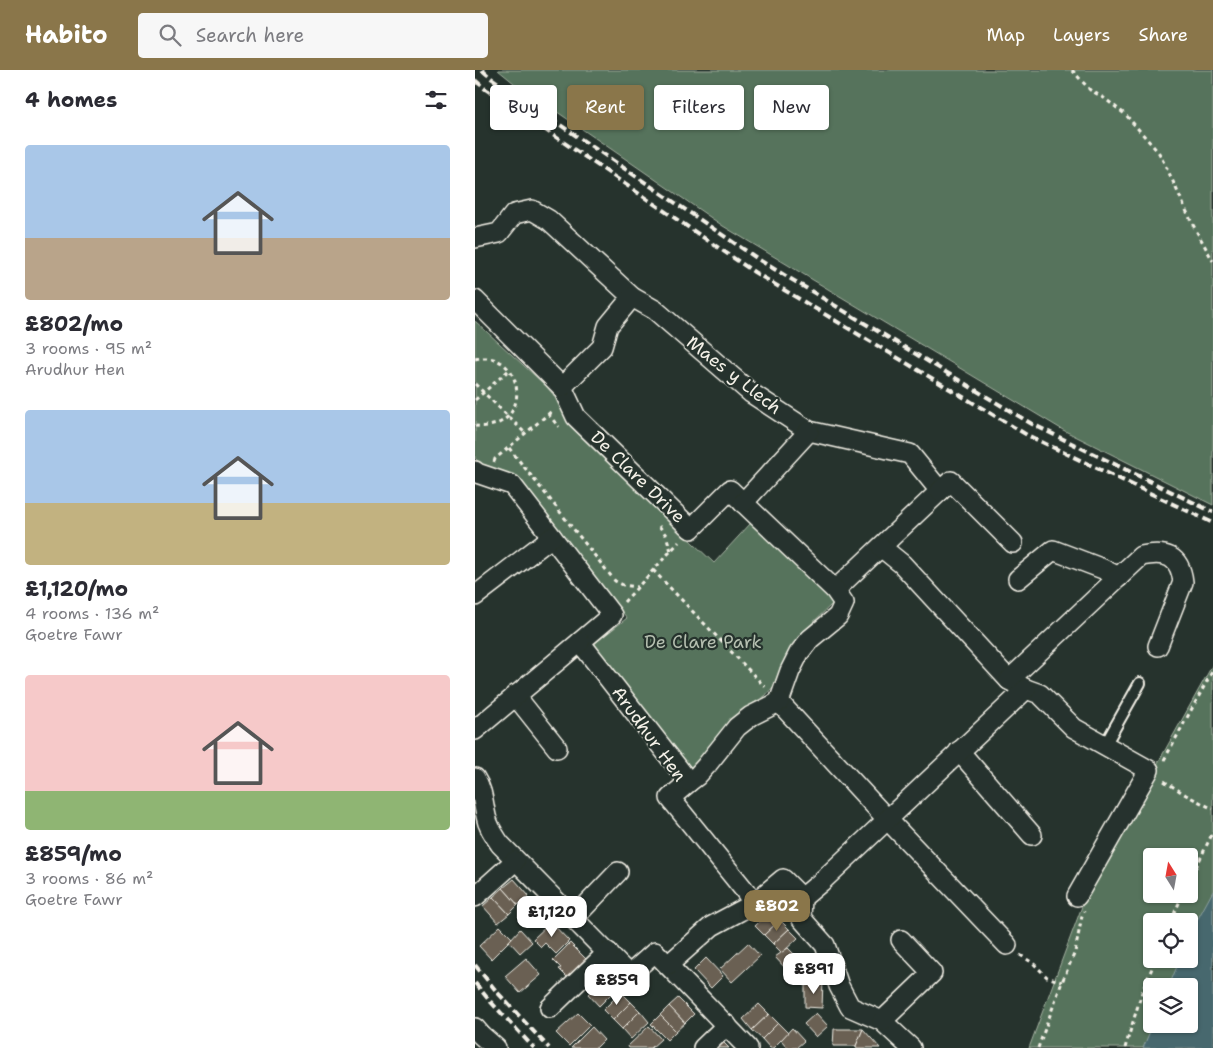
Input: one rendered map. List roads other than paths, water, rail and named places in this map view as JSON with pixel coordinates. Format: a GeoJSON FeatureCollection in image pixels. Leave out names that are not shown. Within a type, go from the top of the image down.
{"type":"FeatureCollection","features":[{"type":"Feature","properties":{"kind":"street","name":"Maes y Llech"},"geometry":{"type":"LineString","coordinates":[[475,238],[499,232],[514,214],[532,210],[549,220],[632,297],[655,310],[751,393],[809,431],[910,454],[941,491]]}},
{"type":"Feature","properties":{"kind":"street"},"geometry":{"type":"LineString","coordinates":[[565,394],[602,347],[608,326],[632,297]]}},
{"type":"Feature","properties":{"kind":"street","name":"De Clare Drive"},"geometry":{"type":"LineString","coordinates":[[475,300],[565,394],[576,417],[691,529],[730,490],[835,590]]}},
{"type":"Feature","properties":{"kind":"street"},"geometry":{"type":"LineString","coordinates":[[743,503],[809,431]]}},
{"type":"Feature","properties":{"kind":"street"},"geometry":{"type":"LineString","coordinates":[[475,730],[612,615],[512,485],[478,474]]}},
{"type":"Feature","properties":{"kind":"street"},"geometry":{"type":"LineString","coordinates":[[689,782],[706,766],[737,727],[751,716],[779,702],[790,671],[799,653],[810,639],[838,616],[845,603],[835,590],[951,481],[1013,543]]}},
{"type":"Feature","properties":{"kind":"street"},"geometry":{"type":"LineString","coordinates":[[475,596],[552,537]]}},
{"type":"Feature","properties":{"kind":"street"},"geometry":{"type":"LineString","coordinates":[[881,547],[902,564],[1017,685],[1040,694],[1074,728],[1149,770],[1077,896]]}},
{"type":"Feature","properties":{"kind":"street"},"geometry":{"type":"LineString","coordinates":[[1018,579],[1053,550],[1119,577]]}},
{"type":"Feature","properties":{"kind":"street"},"geometry":{"type":"LineString","coordinates":[[911,1048],[881,1021],[850,1007],[839,986],[825,945],[801,918],[802,898],[959,751],[1017,685],[1119,577],[1141,556],[1155,553],[1168,556],[1177,563],[1182,571],[1183,582],[1158,646]]}},
{"type":"Feature","properties":{"kind":"street","name":"Arudhur Hen"},"geometry":{"type":"LineString","coordinates":[[580,642],[689,782],[670,798],[746,892],[753,904]]}},
{"type":"Feature","properties":{"kind":"street"},"geometry":{"type":"LineString","coordinates":[[515,696],[557,748]]}},
{"type":"Feature","properties":{"kind":"street"},"geometry":{"type":"LineString","coordinates":[[779,702],[1007,945]]}},
{"type":"Feature","properties":{"kind":"street"},"geometry":{"type":"LineString","coordinates":[[959,751],[1032,835]]}},
{"type":"Feature","properties":{"kind":"street"},"geometry":{"type":"LineString","coordinates":[[475,778],[478,782],[479,800],[491,830],[500,844],[629,975],[655,952],[748,1048]]}},
{"type":"Feature","properties":{"kind":"street"},"geometry":{"type":"LineString","coordinates":[[475,897],[515,861]]}},
{"type":"Feature","properties":{"kind":"street"},"geometry":{"type":"LineString","coordinates":[[574,918],[618,872]]}},
{"type":"Feature","properties":{"kind":"street"},"geometry":{"type":"LineString","coordinates":[[668,965],[712,926],[753,904],[783,879],[802,898]]}},
{"type":"Feature","properties":{"kind":"street"},"geometry":{"type":"LineString","coordinates":[[881,1021],[932,973],[901,940]]}},
{"type":"Feature","properties":{"kind":"street"},"geometry":{"type":"LineString","coordinates":[[550,1008],[608,952]]}},
{"type":"Feature","properties":{"kind":"street"},"geometry":{"type":"LineString","coordinates":[[703,1048],[727,1025]]}},
{"type":"Feature","properties":{"kind":"street"},"geometry":{"type":"LineString","coordinates":[[477,1035],[496,1048]]}},
{"type":"Feature","properties":{"kind":"lane"},"geometry":{"type":"LineString","coordinates":[[1105,745],[1140,683]]}},
{"type":"Feature","properties":{"kind":"water"},"geometry":{"type":"Polygon","coordinates":[[[1213,891],[1213,1048],[1143,1048],[1149,1033],[1198,1033],[1198,978],[1172,978],[1176,968],[1198,968],[1198,918],[1213,891]]]}},
{"type":"Feature","properties":{"kind":"railway"},"geometry":{"type":"LineString","coordinates":[[482,70],[491,78],[761,261],[1032,424],[1213,512]]}},
{"type":"Feature","properties":{"kind":"railway"},"geometry":{"type":"LineString","coordinates":[[475,80],[754,272],[1027,435],[1213,523]]}},
{"type":"Feature","properties":{"kind":"railway"},"geometry":{"type":"LineString","coordinates":[[475,965],[497,992],[549,1048]]}},
{"type":"Feature","properties":{"kind":"railway"},"geometry":{"type":"LineString","coordinates":[[475,983],[534,1048]]}},
{"type":"Feature","properties":{"kind":"park label","name":"De Clare Park"},"geometry":{"type":"Point","coordinates":[703,642]}}]}
